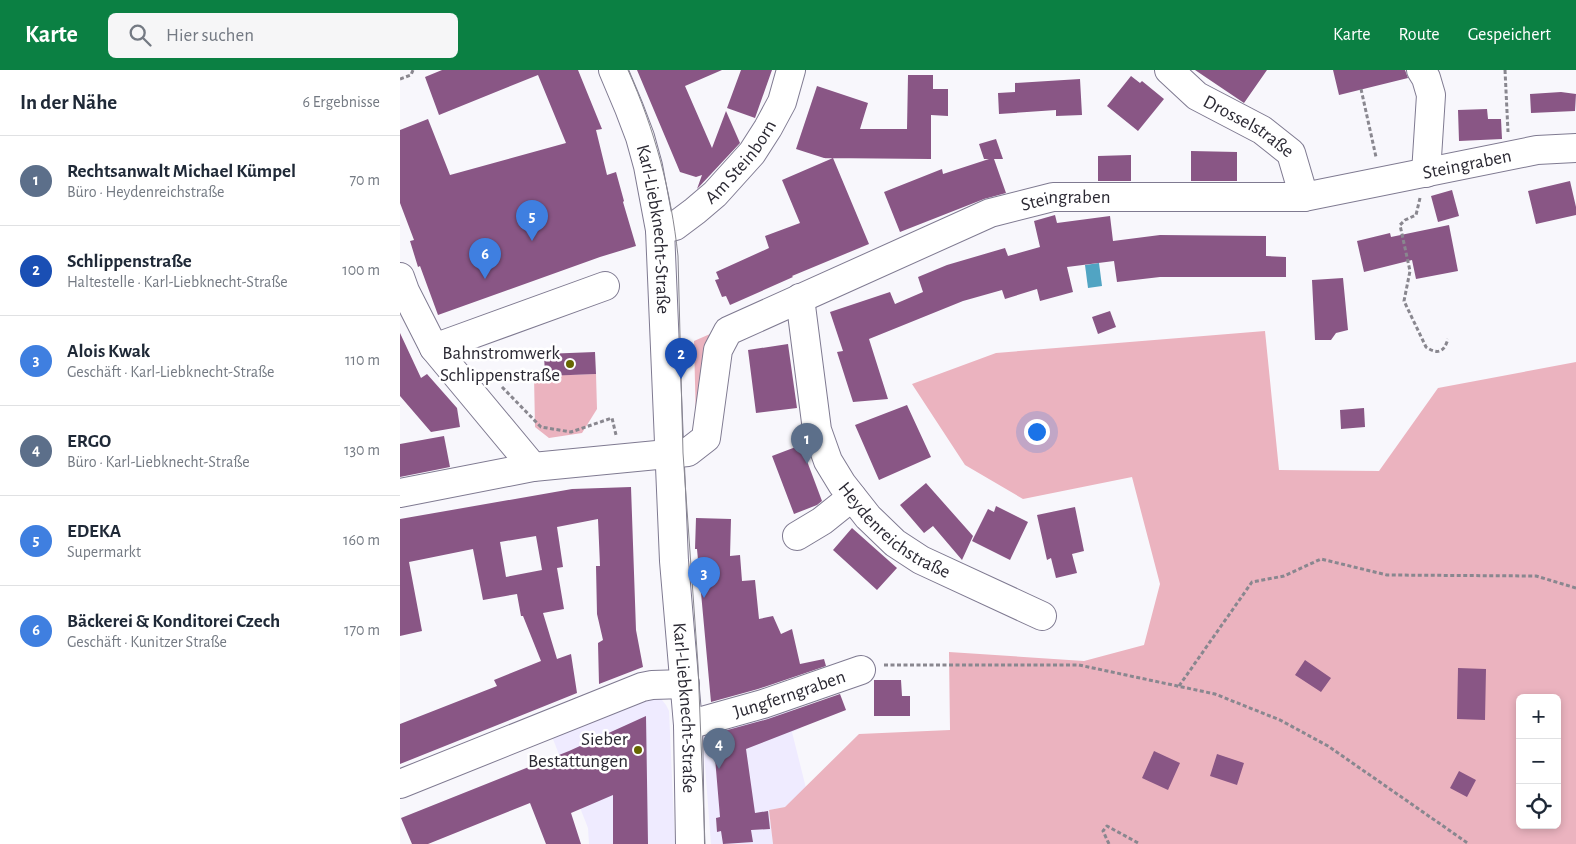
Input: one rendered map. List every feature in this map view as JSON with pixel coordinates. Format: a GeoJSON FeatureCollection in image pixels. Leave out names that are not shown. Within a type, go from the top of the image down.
{"type":"FeatureCollection","features":[{"type":"Feature","properties":{"kind":"street","name":"Karl-Liebknecht-Straße"},"geometry":{"type":"LineString","coordinates":[[613,70],[640,137],[660,230],[674,562],[688,726],[690,844]]}},
{"type":"Feature","properties":{"kind":"street","name":"Am Steinborn"},"geometry":{"type":"LineString","coordinates":[[660,230],[675,226],[695,211],[715,194],[752,153],[782,102],[791,70]]}},
{"type":"Feature","properties":{"kind":"street","name":"Drosselstraße"},"geometry":{"type":"LineString","coordinates":[[1169,70],[1197,96],[1262,130],[1291,153],[1304,197]]}},
{"type":"Feature","properties":{"kind":"street"},"geometry":{"type":"LineString","coordinates":[[1421,70],[1426,78],[1431,95],[1426,173]]}},
{"type":"Feature","properties":{"kind":"street","name":"Steingraben"},"geometry":{"type":"LineString","coordinates":[[400,493],[533,467],[688,452],[706,438],[718,350],[728,332],[990,212],[1053,197],[1304,197],[1537,150],[1576,148]]}},
{"type":"Feature","properties":{"kind":"street"},"geometry":{"type":"LineString","coordinates":[[400,277],[405,291],[434,348],[533,467]]}},
{"type":"Feature","properties":{"kind":"street"},"geometry":{"type":"LineString","coordinates":[[434,348],[605,286]]}},
{"type":"Feature","properties":{"kind":"street","name":"Heydenreichstraße"},"geometry":{"type":"LineString","coordinates":[[800,298],[817,430],[828,461],[842,484],[868,516],[895,543],[921,560],[1042,616]]}},
{"type":"Feature","properties":{"kind":"street"},"geometry":{"type":"LineString","coordinates":[[797,536],[822,521],[852,497]]}},
{"type":"Feature","properties":{"kind":"street","name":"Jungferngraben"},"geometry":{"type":"LineString","coordinates":[[688,726],[763,704],[862,670]]}},
{"type":"Feature","properties":{"kind":"street"},"geometry":{"type":"LineString","coordinates":[[400,784],[642,687],[652,684],[684,684]]}},
{"type":"Feature","properties":{"kind":"path"},"geometry":{"type":"LineString","coordinates":[[400,79],[411,75],[413,70]]}},
{"type":"Feature","properties":{"kind":"path"},"geometry":{"type":"LineString","coordinates":[[1505,70],[1510,156]]}},
{"type":"Feature","properties":{"kind":"path"},"geometry":{"type":"LineString","coordinates":[[1362,89],[1382,182]]}},
{"type":"Feature","properties":{"kind":"path"},"geometry":{"type":"LineString","coordinates":[[1426,173],[1416,215],[1405,220],[1400,225],[1410,271],[1404,301],[1426,347],[1432,351],[1440,351],[1445,348],[1448,339]]}},
{"type":"Feature","properties":{"kind":"path"},"geometry":{"type":"LineString","coordinates":[[500,385],[541,427],[571,432],[612,418],[617,442]]}},
{"type":"Feature","properties":{"kind":"path"},"geometry":{"type":"LineString","coordinates":[[1179,686],[1252,582],[1284,576],[1320,560],[1387,575],[1536,576],[1576,588]]}},
{"type":"Feature","properties":{"kind":"path"},"geometry":{"type":"LineString","coordinates":[[862,670],[878,665],[1079,664],[1215,694],[1280,720],[1328,746],[1468,844]]}},
{"type":"Feature","properties":{"kind":"path"},"geometry":{"type":"LineString","coordinates":[[1109,844],[1104,831],[1107,826],[1140,844]]}},
{"type":"Feature","properties":{"kind":"shaded area"},"geometry":{"type":"Polygon","coordinates":[[[1265,331],[1279,470],[1379,471],[1438,388],[1576,362],[1576,844],[773,844],[769,810],[785,807],[859,734],[950,730],[949,652],[1084,661],[1144,645],[1160,584],[1132,477],[1023,499],[965,465],[912,384],[996,353],[1265,331]]]}},
{"type":"Feature","properties":{"kind":"shaded area"},"geometry":{"type":"Polygon","coordinates":[[[710,334],[696,424],[694,341],[710,334]]]}},
{"type":"Feature","properties":{"kind":"shaded area"},"geometry":{"type":"Polygon","coordinates":[[[596,374],[597,409],[582,433],[549,438],[535,427],[534,376],[596,374]]]}},
{"type":"Feature","properties":{"kind":"shaded area"},"geometry":{"type":"Polygon","coordinates":[[[658,695],[669,711],[675,844],[589,844],[588,828],[549,729],[658,695]]]}},
{"type":"Feature","properties":{"kind":"shaded area"},"geometry":{"type":"Polygon","coordinates":[[[790,700],[801,728],[792,732],[806,788],[785,807],[769,810],[773,844],[711,844],[702,726],[790,700]]]}},
{"type":"Feature","properties":{"kind":"water"},"geometry":{"type":"Polygon","coordinates":[[[1099,263],[1102,286],[1088,288],[1085,265],[1099,263]]]}},
{"type":"Feature","properties":{"kind":"building"},"geometry":{"type":"Polygon","coordinates":[[[442,70],[578,70],[602,129],[596,130],[607,175],[616,172],[636,246],[438,315],[420,266],[418,267],[410,241],[414,240],[400,203],[400,130],[428,119],[450,175],[566,143],[538,75],[439,115],[425,77],[442,70]]]}},
{"type":"Feature","properties":{"kind":"building"},"geometry":{"type":"Polygon","coordinates":[[[637,70],[722,70],[685,86],[712,148],[726,111],[740,143],[697,189],[702,175],[696,177],[680,172],[637,70]]]}},
{"type":"Feature","properties":{"kind":"building"},"geometry":{"type":"Polygon","coordinates":[[[741,70],[772,70],[755,118],[727,108],[741,70]]]}},
{"type":"Feature","properties":{"kind":"building"},"geometry":{"type":"Polygon","coordinates":[[[1195,70],[1267,70],[1244,103],[1195,70]]]}},
{"type":"Feature","properties":{"kind":"building"},"geometry":{"type":"Polygon","coordinates":[[[1333,70],[1405,70],[1408,78],[1339,95],[1333,70]]]}},
{"type":"Feature","properties":{"kind":"building"},"geometry":{"type":"Polygon","coordinates":[[[908,75],[933,75],[933,89],[948,89],[948,116],[931,115],[931,159],[824,158],[796,149],[817,86],[868,103],[860,129],[907,129],[908,75]]]}},
{"type":"Feature","properties":{"kind":"building"},"geometry":{"type":"Polygon","coordinates":[[[1131,76],[1140,83],[1142,81],[1164,99],[1138,131],[1107,106],[1131,76]]]}},
{"type":"Feature","properties":{"kind":"building"},"geometry":{"type":"Polygon","coordinates":[[[1080,79],[1082,115],[1056,116],[1056,110],[999,114],[998,93],[1015,92],[1015,83],[1080,79]]]}},
{"type":"Feature","properties":{"kind":"building"},"geometry":{"type":"Polygon","coordinates":[[[1561,92],[1576,94],[1575,111],[1531,113],[1530,94],[1561,92]]]}},
{"type":"Feature","properties":{"kind":"building"},"geometry":{"type":"Polygon","coordinates":[[[1487,109],[1488,119],[1501,119],[1502,139],[1459,141],[1458,110],[1487,109]]]}},
{"type":"Feature","properties":{"kind":"building"},"geometry":{"type":"Polygon","coordinates":[[[996,139],[1003,159],[994,159],[1006,193],[984,199],[900,232],[884,192],[942,169],[943,174],[989,159],[984,159],[979,144],[996,139]]]}},
{"type":"Feature","properties":{"kind":"building"},"geometry":{"type":"Polygon","coordinates":[[[1191,151],[1237,152],[1237,181],[1191,181],[1191,151]]]}},
{"type":"Feature","properties":{"kind":"building"},"geometry":{"type":"Polygon","coordinates":[[[1131,155],[1131,181],[1098,181],[1098,156],[1131,155]]]}},
{"type":"Feature","properties":{"kind":"building"},"geometry":{"type":"Polygon","coordinates":[[[833,158],[869,244],[792,276],[730,305],[726,296],[722,297],[715,280],[719,279],[716,272],[769,248],[765,236],[800,223],[782,180],[833,158]]]}},
{"type":"Feature","properties":{"kind":"building"},"geometry":{"type":"Polygon","coordinates":[[[1570,181],[1576,215],[1536,224],[1528,191],[1570,181]]]}},
{"type":"Feature","properties":{"kind":"building"},"geometry":{"type":"Polygon","coordinates":[[[1452,190],[1459,216],[1438,222],[1431,196],[1452,190]]]}},
{"type":"Feature","properties":{"kind":"building"},"geometry":{"type":"Polygon","coordinates":[[[1055,215],[1057,223],[1110,216],[1113,241],[1160,235],[1266,236],[1266,256],[1286,257],[1286,277],[1160,277],[1117,282],[1114,261],[1067,267],[1073,292],[1040,301],[1037,289],[1005,299],[1002,290],[963,301],[869,339],[888,399],[853,402],[837,352],[843,351],[830,312],[890,292],[895,304],[923,292],[918,277],[947,265],[1005,248],[1008,256],[1040,247],[1034,221],[1055,215]]]}},
{"type":"Feature","properties":{"kind":"building"},"geometry":{"type":"Polygon","coordinates":[[[1449,225],[1458,271],[1416,279],[1412,260],[1364,272],[1357,241],[1390,233],[1391,237],[1449,225]]]}},
{"type":"Feature","properties":{"kind":"building"},"geometry":{"type":"Polygon","coordinates":[[[1343,278],[1348,330],[1336,333],[1331,340],[1315,340],[1312,280],[1343,278]]]}},
{"type":"Feature","properties":{"kind":"building"},"geometry":{"type":"Polygon","coordinates":[[[1110,311],[1116,327],[1098,334],[1092,317],[1110,311]]]}},
{"type":"Feature","properties":{"kind":"building"},"geometry":{"type":"Polygon","coordinates":[[[400,333],[421,378],[427,374],[457,408],[460,427],[431,432],[400,396],[400,333]]]}},
{"type":"Feature","properties":{"kind":"building"},"geometry":{"type":"Polygon","coordinates":[[[788,344],[797,408],[756,413],[748,350],[788,344]]]}},
{"type":"Feature","properties":{"kind":"building","name":"Bahnstromwerk Schlippenstraße"},"geometry":{"type":"Polygon","coordinates":[[[595,352],[596,374],[545,376],[544,354],[595,352]]]}},
{"type":"Feature","properties":{"kind":"building"},"geometry":{"type":"Polygon","coordinates":[[[907,405],[931,457],[879,480],[855,425],[907,405]]]}},
{"type":"Feature","properties":{"kind":"building"},"geometry":{"type":"Polygon","coordinates":[[[1364,408],[1365,427],[1341,429],[1340,410],[1364,408]]]}},
{"type":"Feature","properties":{"kind":"building"},"geometry":{"type":"Polygon","coordinates":[[[444,436],[450,467],[400,477],[400,444],[444,436]]]}},
{"type":"Feature","properties":{"kind":"building"},"geometry":{"type":"Polygon","coordinates":[[[801,445],[822,501],[817,505],[794,514],[772,456],[801,445]]]}},
{"type":"Feature","properties":{"kind":"building"},"geometry":{"type":"Polygon","coordinates":[[[926,483],[973,536],[962,560],[933,526],[924,533],[900,505],[926,483]]]}},
{"type":"Feature","properties":{"kind":"building"},"geometry":{"type":"Polygon","coordinates":[[[631,487],[636,630],[643,667],[599,684],[598,643],[603,640],[597,614],[596,566],[600,566],[598,519],[557,527],[563,567],[557,568],[564,609],[543,613],[557,659],[571,654],[577,693],[400,764],[400,724],[497,686],[494,680],[541,661],[523,616],[521,616],[517,594],[483,600],[473,549],[409,562],[422,631],[400,636],[400,519],[572,489],[631,487]],[[536,536],[500,542],[506,577],[542,570],[536,536]]]}},
{"type":"Feature","properties":{"kind":"building"},"geometry":{"type":"Polygon","coordinates":[[[996,506],[1028,522],[1010,560],[972,541],[988,509],[994,512],[996,506]]]}},
{"type":"Feature","properties":{"kind":"building"},"geometry":{"type":"Polygon","coordinates":[[[1075,507],[1084,551],[1072,554],[1077,573],[1056,578],[1051,558],[1047,560],[1037,515],[1075,507]]]}},
{"type":"Feature","properties":{"kind":"building"},"geometry":{"type":"Polygon","coordinates":[[[696,518],[731,519],[730,556],[740,555],[742,581],[755,580],[759,619],[773,616],[781,634],[792,629],[800,664],[824,659],[826,666],[758,689],[711,702],[697,549],[695,549],[696,518]]]}},
{"type":"Feature","properties":{"kind":"building"},"geometry":{"type":"Polygon","coordinates":[[[852,528],[897,568],[877,590],[833,550],[852,528]]]}},
{"type":"Feature","properties":{"kind":"building"},"geometry":{"type":"Polygon","coordinates":[[[1305,660],[1331,678],[1321,692],[1295,675],[1305,660]]]}},
{"type":"Feature","properties":{"kind":"building"},"geometry":{"type":"Polygon","coordinates":[[[1458,668],[1486,669],[1485,720],[1457,719],[1458,668]]]}},
{"type":"Feature","properties":{"kind":"building"},"geometry":{"type":"Polygon","coordinates":[[[874,680],[901,680],[902,696],[910,696],[910,716],[874,716],[874,680]]]}},
{"type":"Feature","properties":{"kind":"building"},"geometry":{"type":"Polygon","coordinates":[[[840,694],[846,710],[746,749],[755,813],[768,811],[770,829],[751,830],[753,842],[723,844],[721,831],[717,832],[716,818],[720,817],[713,734],[768,719],[840,694]]]}},
{"type":"Feature","properties":{"kind":"building"},"geometry":{"type":"Polygon","coordinates":[[[646,716],[648,844],[613,844],[613,795],[571,813],[581,844],[546,844],[530,803],[428,844],[412,844],[401,818],[569,751],[646,716]]]}},
{"type":"Feature","properties":{"kind":"building"},"geometry":{"type":"Polygon","coordinates":[[[1154,751],[1180,763],[1168,790],[1142,778],[1154,751]]]}},
{"type":"Feature","properties":{"kind":"building"},"geometry":{"type":"Polygon","coordinates":[[[1217,754],[1244,763],[1237,785],[1210,776],[1217,754]]]}},
{"type":"Feature","properties":{"kind":"building"},"geometry":{"type":"Polygon","coordinates":[[[1459,771],[1476,780],[1467,797],[1450,788],[1459,771]]]}},
{"type":"Feature","properties":{"kind":"tram line"},"geometry":{"type":"LineString","coordinates":[[628,70],[646,115],[661,161],[671,208],[678,256],[683,453],[698,665],[705,844]]}},
{"type":"Feature","properties":{"kind":"place","name":"EDEKA"},"geometry":{"type":"Point","coordinates":[532,241]}},
{"type":"Feature","properties":{"kind":"place","name":"Bäckerei & Konditorei Czech"},"geometry":{"type":"Point","coordinates":[485,279]}},
{"type":"Feature","properties":{"kind":"place","name":"Bahnstromwerk Schlippenstraße"},"geometry":{"type":"Point","coordinates":[570,364]}},
{"type":"Feature","properties":{"kind":"place","name":"Schlippenstraße"},"geometry":{"type":"Point","coordinates":[681,379]}},
{"type":"Feature","properties":{"kind":"place","name":"Rechtsanwalt Michael Kümpel"},"geometry":{"type":"Point","coordinates":[807,464]}},
{"type":"Feature","properties":{"kind":"place","name":"Alois Kwak"},"geometry":{"type":"Point","coordinates":[704,598]}},
{"type":"Feature","properties":{"kind":"place","name":"Sieber Bestattungen"},"geometry":{"type":"Point","coordinates":[638,750]}},
{"type":"Feature","properties":{"kind":"place","name":"ERGO"},"geometry":{"type":"Point","coordinates":[719,769]}}]}
